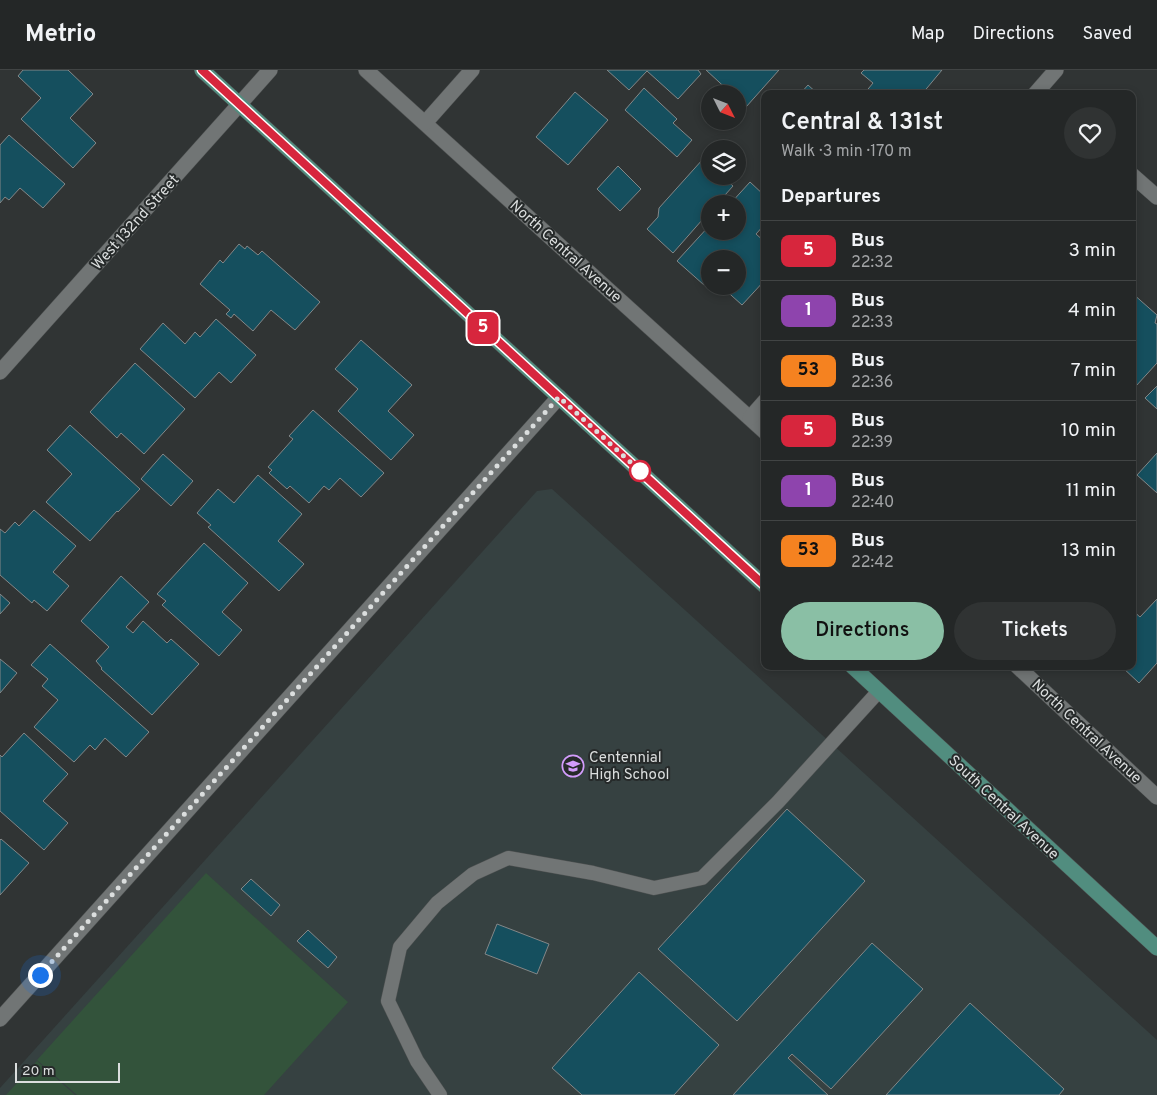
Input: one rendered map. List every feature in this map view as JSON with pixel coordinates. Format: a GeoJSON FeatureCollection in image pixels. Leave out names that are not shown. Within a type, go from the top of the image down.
{"type":"FeatureCollection","features":[{"type":"Feature","properties":{"kind":"main road"},"geometry":{"type":"LineString","coordinates":[[202,70],[761,582]]}},
{"type":"Feature","properties":{"kind":"main road","name":"South Central Avenue"},"geometry":{"type":"LineString","coordinates":[[856,670],[1157,948]]}},
{"type":"Feature","properties":{"kind":"street","name":"West 132nd Street"},"geometry":{"type":"LineString","coordinates":[[0,372],[270,70]]}},
{"type":"Feature","properties":{"kind":"street","name":"North Central Avenue"},"geometry":{"type":"LineString","coordinates":[[366,70],[761,428]]}},
{"type":"Feature","properties":{"kind":"street"},"geometry":{"type":"LineString","coordinates":[[425,123],[472,70]]}},
{"type":"Feature","properties":{"kind":"street"},"geometry":{"type":"LineString","coordinates":[[1041,90],[1056,70]]}},
{"type":"Feature","properties":{"kind":"street"},"geometry":{"type":"LineString","coordinates":[[1136,179],[1157,198]]}},
{"type":"Feature","properties":{"kind":"street"},"geometry":{"type":"LineString","coordinates":[[0,1019],[559,397]]}},
{"type":"Feature","properties":{"kind":"street"},"geometry":{"type":"LineString","coordinates":[[750,418],[761,406]]}},
{"type":"Feature","properties":{"kind":"street","name":"North Central Avenue"},"geometry":{"type":"LineString","coordinates":[[1021,670],[1157,796]]}},
{"type":"Feature","properties":{"kind":"lane"},"geometry":{"type":"LineString","coordinates":[[440,1095],[417,1061],[388,1001],[400,947],[437,903],[473,874],[508,858],[593,873],[654,888],[702,878],[778,802],[879,691]]}},
{"type":"Feature","properties":{"kind":"shaded area","name":"Centennial High School"},"geometry":{"type":"Polygon","coordinates":[[[552,489],[1157,1040],[1157,1095],[0,1095],[0,1088],[537,491],[552,489]]]}},
{"type":"Feature","properties":{"kind":"green space"},"geometry":{"type":"Polygon","coordinates":[[[206,873],[348,1002],[264,1095],[77,1095],[37,1060],[206,873]]]}},
{"type":"Feature","properties":{"kind":"green space"},"geometry":{"type":"Polygon","coordinates":[[[37,1061],[75,1095],[6,1095],[37,1061]]]}},
{"type":"Feature","properties":{"kind":"building"},"geometry":{"type":"Polygon","coordinates":[[[23,70],[68,70],[93,94],[70,118],[96,143],[73,168],[21,119],[41,98],[18,76],[23,70]]]}},
{"type":"Feature","properties":{"kind":"building"},"geometry":{"type":"Polygon","coordinates":[[[607,70],[698,70],[701,74],[678,99],[647,71],[629,90],[607,70]]]}},
{"type":"Feature","properties":{"kind":"building"},"geometry":{"type":"Polygon","coordinates":[[[706,70],[779,70],[746,107],[746,85],[722,85],[706,70]]]}},
{"type":"Feature","properties":{"kind":"building"},"geometry":{"type":"Polygon","coordinates":[[[864,70],[942,70],[925,90],[867,90],[873,83],[861,73],[864,70]]]}},
{"type":"Feature","properties":{"kind":"building"},"geometry":{"type":"Polygon","coordinates":[[[808,85],[814,90],[804,90],[808,85]]]}},
{"type":"Feature","properties":{"kind":"building"},"geometry":{"type":"Polygon","coordinates":[[[644,88],[677,119],[673,123],[692,140],[677,157],[625,110],[644,88]]]}},
{"type":"Feature","properties":{"kind":"building"},"geometry":{"type":"Polygon","coordinates":[[[575,92],[608,120],[568,165],[536,137],[575,92]]]}},
{"type":"Feature","properties":{"kind":"building"},"geometry":{"type":"Polygon","coordinates":[[[9,135],[65,184],[43,208],[20,188],[9,200],[5,197],[0,203],[0,145],[9,135]]]}},
{"type":"Feature","properties":{"kind":"building"},"geometry":{"type":"Polygon","coordinates":[[[701,161],[701,185],[733,186],[725,195],[701,195],[701,221],[673,253],[647,229],[658,217],[659,208],[701,161]]]}},
{"type":"Feature","properties":{"kind":"building"},"geometry":{"type":"Polygon","coordinates":[[[618,166],[641,189],[620,211],[597,189],[618,166]]]}},
{"type":"Feature","properties":{"kind":"building"},"geometry":{"type":"Polygon","coordinates":[[[750,182],[761,192],[761,228],[756,234],[761,238],[761,284],[742,305],[731,295],[746,295],[746,250],[701,250],[701,282],[677,261],[701,235],[701,240],[746,240],[746,195],[738,195],[750,182]]]}},
{"type":"Feature","properties":{"kind":"building"},"geometry":{"type":"Polygon","coordinates":[[[239,244],[245,249],[247,246],[258,255],[262,251],[320,302],[295,330],[271,310],[253,331],[234,314],[231,318],[226,314],[230,310],[200,284],[220,260],[223,263],[239,244]]]}},
{"type":"Feature","properties":{"kind":"building"},"geometry":{"type":"Polygon","coordinates":[[[1136,297],[1157,315],[1155,323],[1157,324],[1157,363],[1136,386],[1136,297]]]}},
{"type":"Feature","properties":{"kind":"building"},"geometry":{"type":"Polygon","coordinates":[[[216,319],[256,355],[231,383],[219,372],[195,398],[140,349],[163,323],[185,344],[195,332],[200,337],[216,319]]]}},
{"type":"Feature","properties":{"kind":"building"},"geometry":{"type":"Polygon","coordinates":[[[361,340],[412,385],[388,411],[414,435],[391,460],[338,411],[358,389],[335,369],[361,340]]]}},
{"type":"Feature","properties":{"kind":"building"},"geometry":{"type":"Polygon","coordinates":[[[135,363],[185,409],[144,454],[121,433],[117,438],[90,412],[135,363]]]}},
{"type":"Feature","properties":{"kind":"building"},"geometry":{"type":"Polygon","coordinates":[[[1157,386],[1157,409],[1145,398],[1157,386]]]}},
{"type":"Feature","properties":{"kind":"building"},"geometry":{"type":"Polygon","coordinates":[[[313,410],[384,473],[361,497],[340,478],[329,490],[324,486],[309,503],[290,486],[287,489],[269,473],[272,470],[268,467],[293,439],[289,436],[313,410]]]}},
{"type":"Feature","properties":{"kind":"building"},"geometry":{"type":"Polygon","coordinates":[[[70,425],[140,489],[90,541],[46,502],[72,474],[47,450],[70,425]]]}},
{"type":"Feature","properties":{"kind":"building"},"geometry":{"type":"Polygon","coordinates":[[[1157,453],[1157,493],[1137,475],[1157,453]]]}},
{"type":"Feature","properties":{"kind":"building"},"geometry":{"type":"Polygon","coordinates":[[[163,454],[193,481],[171,506],[141,479],[163,454]]]}},
{"type":"Feature","properties":{"kind":"building"},"geometry":{"type":"Polygon","coordinates":[[[258,475],[302,514],[278,541],[304,564],[279,591],[208,527],[211,525],[197,513],[218,489],[234,503],[258,475]]]}},
{"type":"Feature","properties":{"kind":"building"},"geometry":{"type":"Polygon","coordinates":[[[34,510],[76,546],[53,572],[69,586],[47,611],[34,600],[32,603],[0,575],[0,529],[5,533],[15,522],[19,526],[34,510]]]}},
{"type":"Feature","properties":{"kind":"building"},"geometry":{"type":"Polygon","coordinates":[[[204,543],[248,583],[222,612],[242,630],[219,656],[162,605],[166,601],[157,594],[204,543]]]}},
{"type":"Feature","properties":{"kind":"building"},"geometry":{"type":"Polygon","coordinates":[[[121,576],[149,602],[126,627],[133,633],[143,621],[167,643],[171,639],[199,664],[152,715],[101,669],[96,661],[109,647],[81,621],[121,576]]]}},
{"type":"Feature","properties":{"kind":"building"},"geometry":{"type":"Polygon","coordinates":[[[0,594],[10,603],[0,614],[0,594]]]}},
{"type":"Feature","properties":{"kind":"building"},"geometry":{"type":"Polygon","coordinates":[[[1157,599],[1157,663],[1139,683],[1125,670],[1136,670],[1136,614],[1140,617],[1157,599]]]}},
{"type":"Feature","properties":{"kind":"building"},"geometry":{"type":"Polygon","coordinates":[[[50,644],[149,732],[126,757],[105,738],[95,750],[90,745],[74,762],[34,727],[58,700],[42,686],[48,679],[31,665],[50,644]]]}},
{"type":"Feature","properties":{"kind":"building"},"geometry":{"type":"Polygon","coordinates":[[[0,659],[17,673],[0,693],[0,659]]]}},
{"type":"Feature","properties":{"kind":"building"},"geometry":{"type":"Polygon","coordinates":[[[24,733],[68,774],[43,801],[68,823],[44,850],[0,811],[0,755],[2,757],[24,733]]]}},
{"type":"Feature","properties":{"kind":"building"},"geometry":{"type":"Polygon","coordinates":[[[787,809],[865,881],[737,1021],[658,949],[787,809]]]}},
{"type":"Feature","properties":{"kind":"building"},"geometry":{"type":"Polygon","coordinates":[[[0,840],[29,863],[0,895],[0,840]]]}},
{"type":"Feature","properties":{"kind":"building"},"geometry":{"type":"Polygon","coordinates":[[[251,879],[280,905],[271,916],[241,889],[251,879]]]}},
{"type":"Feature","properties":{"kind":"building"},"geometry":{"type":"Polygon","coordinates":[[[497,924],[549,944],[537,974],[485,954],[497,924]]]}},
{"type":"Feature","properties":{"kind":"building"},"geometry":{"type":"Polygon","coordinates":[[[308,930],[337,957],[328,968],[297,941],[308,930]]]}},
{"type":"Feature","properties":{"kind":"building"},"geometry":{"type":"Polygon","coordinates":[[[872,943],[923,989],[831,1089],[792,1054],[788,1058],[828,1095],[733,1095],[872,943]]]}},
{"type":"Feature","properties":{"kind":"building"},"geometry":{"type":"Polygon","coordinates":[[[639,972],[719,1045],[674,1095],[582,1095],[552,1068],[639,972]]]}},
{"type":"Feature","properties":{"kind":"building"},"geometry":{"type":"Polygon","coordinates":[[[970,1003],[1064,1089],[1059,1095],[886,1095],[970,1003]]]}},
{"type":"Feature","properties":{"kind":"bus line","name":"5"},"geometry":{"type":"LineString","coordinates":[[202,70],[761,582]]}},
{"type":"Feature","properties":{"kind":"place","name":"Centennial High School"},"geometry":{"type":"Point","coordinates":[573,766]}},
{"type":"Feature","properties":{"kind":"route"},"geometry":{"type":"LineString","coordinates":[[40,975],[559,397],[640,471]]}}]}
